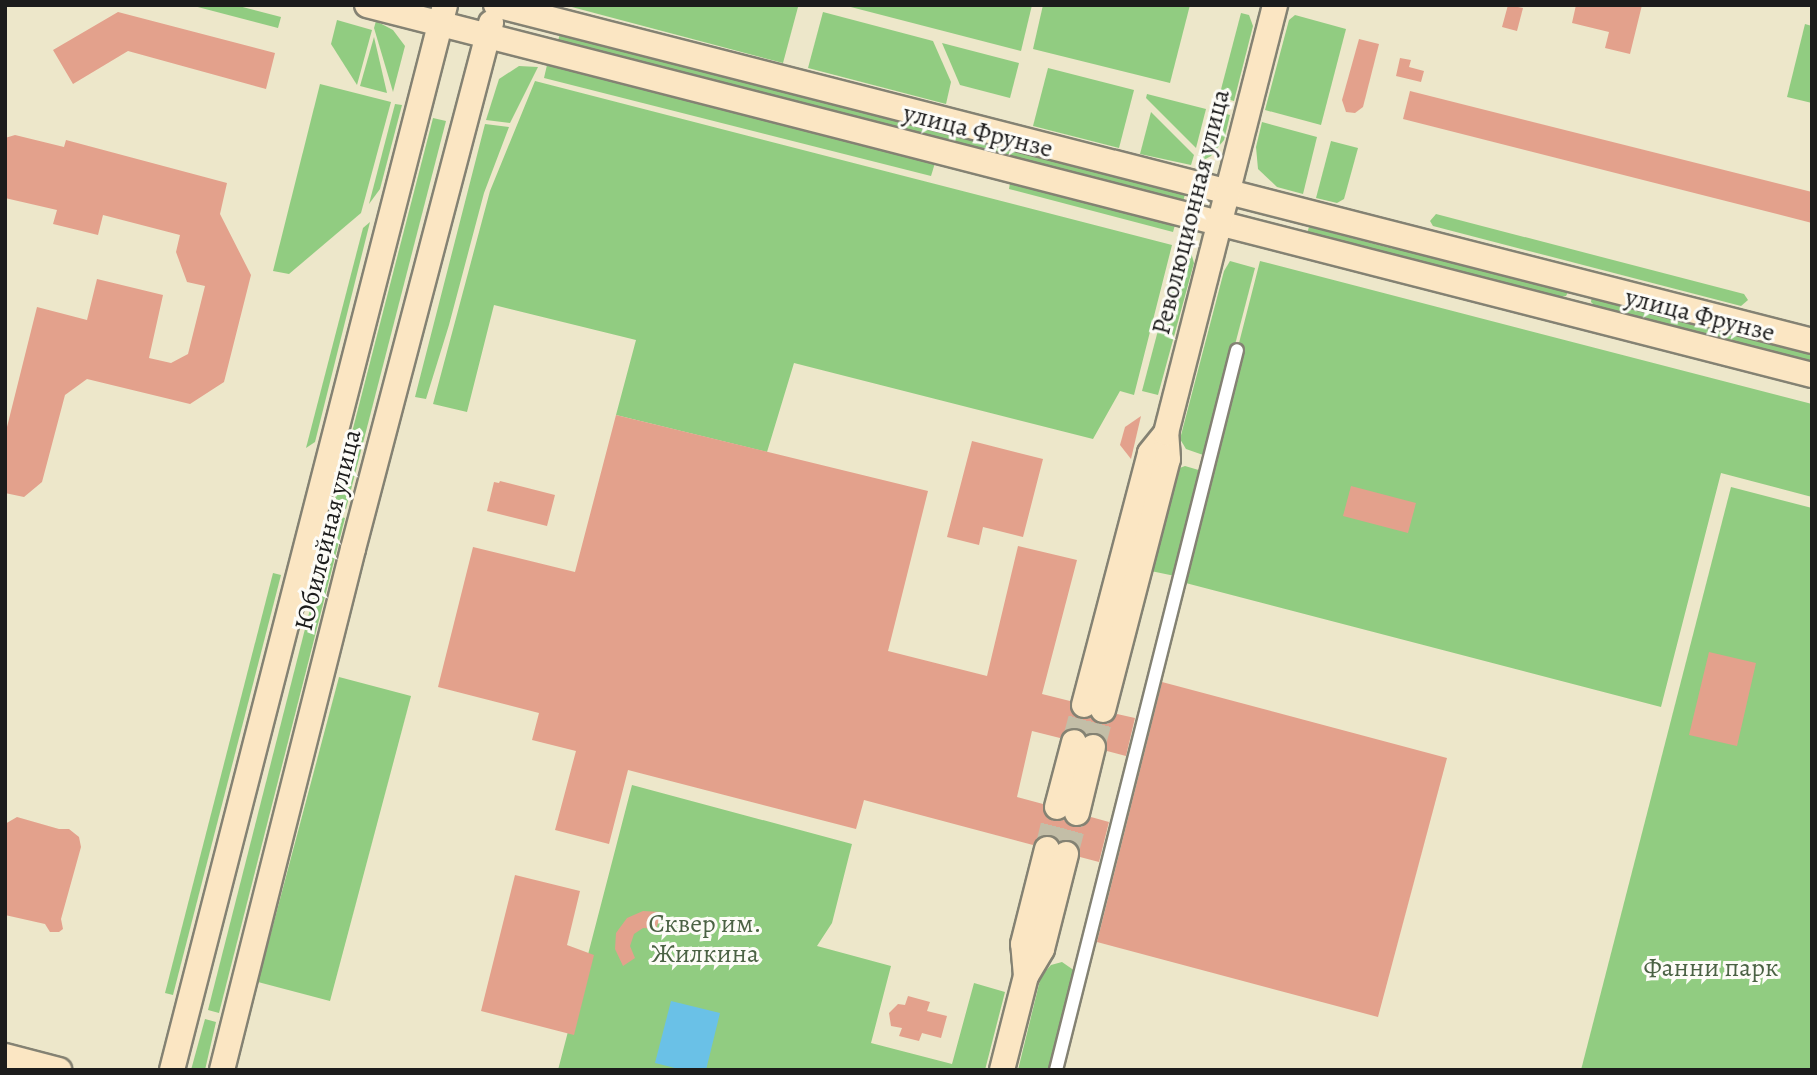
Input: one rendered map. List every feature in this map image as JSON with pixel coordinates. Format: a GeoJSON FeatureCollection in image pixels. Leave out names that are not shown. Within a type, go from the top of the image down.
{"type":"FeatureCollection","features":[{"type":"Feature","properties":{"kind":"main road","name":"улица Фрунзе"},"geometry":{"type":"LineString","coordinates":[[367,5],[443,15],[487,36],[1812,374]]}},
{"type":"Feature","properties":{"kind":"main road","name":"улица Фрунзе"},"geometry":{"type":"LineString","coordinates":[[496,5],[1812,341]]}},
{"type":"Feature","properties":{"kind":"main road","name":"Юбилейная улица"},"geometry":{"type":"LineString","coordinates":[[222,1070],[496,5]]}},
{"type":"Feature","properties":{"kind":"main road","name":"Революционная улица"},"geometry":{"type":"LineString","coordinates":[[1094,708],[1168,459],[1166,433],[1275,5]]}},
{"type":"Feature","properties":{"kind":"main road","name":"Юбилейная улица"},"geometry":{"type":"LineString","coordinates":[[172,1070],[443,15]]}},
{"type":"Feature","properties":{"kind":"main road"},"geometry":{"type":"LineString","coordinates":[[1573,314],[1582,282]]}},
{"type":"Feature","properties":{"kind":"main road"},"geometry":{"type":"LineString","coordinates":[[1067,810],[1084,745]]}},
{"type":"Feature","properties":{"kind":"main road"},"geometry":{"type":"LineString","coordinates":[[1002,1070],[1026,976],[1042,949],[1057,851]]}},
{"type":"Feature","properties":{"kind":"main road"},"geometry":{"type":"LineString","coordinates":[[5,1056],[59,1070]]}},
{"type":"Feature","properties":{"kind":"street"},"geometry":{"type":"LineString","coordinates":[[1056,1070],[1237,350]]}},
{"type":"Feature","properties":{"kind":"green space"},"geometry":{"type":"Polygon","coordinates":[[[190,5],[235,5],[281,17],[278,28],[190,5]]]}},
{"type":"Feature","properties":{"kind":"green space"},"geometry":{"type":"Polygon","coordinates":[[[843,5],[1032,5],[1021,51],[843,5]]]}},
{"type":"Feature","properties":{"kind":"green space"},"geometry":{"type":"Polygon","coordinates":[[[1043,5],[1190,5],[1170,83],[1033,49],[1043,5]]]}},
{"type":"Feature","properties":{"kind":"green space"},"geometry":{"type":"Polygon","coordinates":[[[568,6],[798,7],[783,63],[568,6]]]}},
{"type":"Feature","properties":{"kind":"green space"},"geometry":{"type":"Polygon","coordinates":[[[823,12],[933,41],[951,82],[946,104],[808,68],[823,12]]]}},
{"type":"Feature","properties":{"kind":"green space"},"geometry":{"type":"Polygon","coordinates":[[[1241,13],[1249,15],[1253,26],[1234,101],[1219,97],[1241,13]]]}},
{"type":"Feature","properties":{"kind":"green space"},"geometry":{"type":"Polygon","coordinates":[[[1295,15],[1346,29],[1321,125],[1265,110],[1289,20],[1295,15]]]}},
{"type":"Feature","properties":{"kind":"green space"},"geometry":{"type":"Polygon","coordinates":[[[337,20],[372,30],[357,85],[331,44],[337,20]]]}},
{"type":"Feature","properties":{"kind":"green space"},"geometry":{"type":"Polygon","coordinates":[[[376,21],[393,30],[405,46],[393,92],[374,28],[376,21]]]}},
{"type":"Feature","properties":{"kind":"green space"},"geometry":{"type":"Polygon","coordinates":[[[1805,24],[1812,26],[1812,103],[1787,97],[1805,24]]]}},
{"type":"Feature","properties":{"kind":"green space"},"geometry":{"type":"Polygon","coordinates":[[[561,29],[1186,190],[1183,202],[558,41],[561,29]]]}},
{"type":"Feature","properties":{"kind":"green space"},"geometry":{"type":"Polygon","coordinates":[[[374,37],[387,93],[360,86],[374,37]]]}},
{"type":"Feature","properties":{"kind":"green space"},"geometry":{"type":"Polygon","coordinates":[[[942,43],[1019,63],[1010,98],[960,85],[942,43]]]}},
{"type":"Feature","properties":{"kind":"green space"},"geometry":{"type":"Polygon","coordinates":[[[547,65],[935,163],[931,176],[544,78],[547,65]]]}},
{"type":"Feature","properties":{"kind":"green space"},"geometry":{"type":"Polygon","coordinates":[[[519,66],[538,67],[510,123],[486,120],[499,79],[519,66]]]}},
{"type":"Feature","properties":{"kind":"green space"},"geometry":{"type":"Polygon","coordinates":[[[1048,68],[1134,90],[1119,148],[1033,126],[1048,68]]]}},
{"type":"Feature","properties":{"kind":"green space"},"geometry":{"type":"Polygon","coordinates":[[[535,81],[1172,245],[1134,395],[1120,391],[1093,439],[794,363],[767,452],[616,415],[636,340],[494,305],[467,412],[433,404],[490,191],[535,81]]]}},
{"type":"Feature","properties":{"kind":"green space"},"geometry":{"type":"Polygon","coordinates":[[[320,84],[391,102],[361,213],[289,274],[273,271],[320,84]]]}},
{"type":"Feature","properties":{"kind":"green space"},"geometry":{"type":"Polygon","coordinates":[[[1147,94],[1206,109],[1196,148],[1146,98],[1147,94]]]}},
{"type":"Feature","properties":{"kind":"green space"},"geometry":{"type":"Polygon","coordinates":[[[395,104],[402,105],[380,189],[369,204],[395,104]]]}},
{"type":"Feature","properties":{"kind":"green space"},"geometry":{"type":"Polygon","coordinates":[[[1215,111],[1230,115],[1224,140],[1211,156],[1202,161],[1215,111]]]}},
{"type":"Feature","properties":{"kind":"green space"},"geometry":{"type":"Polygon","coordinates":[[[1151,112],[1194,155],[1191,165],[1140,154],[1151,112]]]}},
{"type":"Feature","properties":{"kind":"green space"},"geometry":{"type":"Polygon","coordinates":[[[433,118],[446,121],[346,509],[333,506],[433,118]]]}},
{"type":"Feature","properties":{"kind":"green space"},"geometry":{"type":"Polygon","coordinates":[[[1262,122],[1317,137],[1303,194],[1277,187],[1258,169],[1256,147],[1262,122]]]}},
{"type":"Feature","properties":{"kind":"green space"},"geometry":{"type":"Polygon","coordinates":[[[485,124],[509,127],[484,193],[426,399],[415,397],[485,124]]]}},
{"type":"Feature","properties":{"kind":"green space"},"geometry":{"type":"Polygon","coordinates":[[[1331,141],[1358,148],[1344,199],[1337,203],[1316,198],[1331,141]]]}},
{"type":"Feature","properties":{"kind":"green space"},"geometry":{"type":"Polygon","coordinates":[[[1010,183],[1175,225],[1173,232],[1009,189],[1010,183]]]}},
{"type":"Feature","properties":{"kind":"green space"},"geometry":{"type":"Polygon","coordinates":[[[1436,214],[1744,294],[1748,300],[1741,306],[1433,226],[1430,221],[1436,214]]]}},
{"type":"Feature","properties":{"kind":"green space"},"geometry":{"type":"Polygon","coordinates":[[[370,222],[315,442],[306,448],[363,228],[370,222]]]}},
{"type":"Feature","properties":{"kind":"green space"},"geometry":{"type":"Polygon","coordinates":[[[1309,227],[1394,249],[1406,246],[1569,290],[1566,296],[1558,297],[1307,233],[1309,227]]]}},
{"type":"Feature","properties":{"kind":"green space"},"geometry":{"type":"Polygon","coordinates":[[[1180,247],[1190,249],[1194,263],[1158,395],[1142,391],[1180,247]]]}},
{"type":"Feature","properties":{"kind":"green space"},"geometry":{"type":"Polygon","coordinates":[[[1230,261],[1255,268],[1206,456],[1186,449],[1180,439],[1224,271],[1230,261]]]}},
{"type":"Feature","properties":{"kind":"green space"},"geometry":{"type":"Polygon","coordinates":[[[1260,261],[1812,404],[1812,497],[1721,473],[1661,707],[1178,581],[1260,261]]]}},
{"type":"Feature","properties":{"kind":"green space"},"geometry":{"type":"Polygon","coordinates":[[[1592,295],[1812,348],[1812,362],[1596,307],[1591,302],[1592,295]]]}},
{"type":"Feature","properties":{"kind":"green space"},"geometry":{"type":"Polygon","coordinates":[[[1185,466],[1202,471],[1175,576],[1146,570],[1177,469],[1185,466]]]}},
{"type":"Feature","properties":{"kind":"green space","name":"Фанни парк"},"geometry":{"type":"Polygon","coordinates":[[[1731,487],[1812,508],[1812,1070],[1581,1070],[1731,487]]]}},
{"type":"Feature","properties":{"kind":"green space"},"geometry":{"type":"Polygon","coordinates":[[[334,515],[345,518],[219,1013],[208,1010],[334,515]]]}},
{"type":"Feature","properties":{"kind":"green space"},"geometry":{"type":"Polygon","coordinates":[[[273,573],[281,575],[173,995],[165,993],[273,573]]]}},
{"type":"Feature","properties":{"kind":"green space"},"geometry":{"type":"Polygon","coordinates":[[[339,677],[411,696],[330,1001],[258,982],[339,677]]]}},
{"type":"Feature","properties":{"kind":"green space","name":"Сквер им. Жилкина"},"geometry":{"type":"Polygon","coordinates":[[[632,785],[852,844],[832,923],[817,946],[891,966],[871,1043],[952,1064],[974,983],[1005,992],[985,1070],[558,1070],[632,785]]]}},
{"type":"Feature","properties":{"kind":"green space"},"geometry":{"type":"Polygon","coordinates":[[[1062,962],[1075,971],[1050,1070],[1018,1070],[1041,976],[1051,965],[1062,962]]]}},
{"type":"Feature","properties":{"kind":"green space"},"geometry":{"type":"Polygon","coordinates":[[[205,1019],[216,1022],[205,1070],[191,1070],[205,1019]]]}},
{"type":"Feature","properties":{"kind":"water"},"geometry":{"type":"Polygon","coordinates":[[[671,1001],[720,1013],[706,1070],[683,1070],[655,1063],[671,1001]]]}},
{"type":"Feature","properties":{"kind":"building"},"geometry":{"type":"Polygon","coordinates":[[[1508,5],[1523,8],[1517,31],[1502,27],[1508,5]]]}},
{"type":"Feature","properties":{"kind":"building"},"geometry":{"type":"Polygon","coordinates":[[[1576,5],[1642,5],[1630,54],[1605,48],[1609,32],[1572,23],[1576,5]]]}},
{"type":"Feature","properties":{"kind":"building"},"geometry":{"type":"Polygon","coordinates":[[[118,12],[275,53],[266,89],[128,51],[73,84],[53,50],[118,12]]]}},
{"type":"Feature","properties":{"kind":"building"},"geometry":{"type":"Polygon","coordinates":[[[1359,39],[1379,44],[1363,107],[1355,113],[1346,112],[1342,100],[1359,39]]]}},
{"type":"Feature","properties":{"kind":"building"},"geometry":{"type":"Polygon","coordinates":[[[1400,58],[1411,60],[1409,67],[1424,71],[1421,82],[1396,76],[1400,58]]]}},
{"type":"Feature","properties":{"kind":"building"},"geometry":{"type":"Polygon","coordinates":[[[1410,91],[1812,192],[1812,223],[1403,119],[1410,91]]]}},
{"type":"Feature","properties":{"kind":"building"},"geometry":{"type":"Polygon","coordinates":[[[15,135],[64,147],[66,140],[227,183],[220,214],[251,275],[224,382],[190,404],[87,379],[65,395],[42,482],[24,497],[5,493],[5,435],[37,307],[87,320],[97,279],[163,295],[149,358],[171,363],[188,354],[205,286],[187,282],[176,252],[180,235],[103,215],[98,235],[53,224],[57,210],[5,198],[5,138],[15,135]]]}},
{"type":"Feature","properties":{"kind":"building"},"geometry":{"type":"Polygon","coordinates":[[[616,415],[928,491],[888,651],[987,676],[1018,546],[1077,560],[1042,694],[1070,701],[1074,716],[1081,719],[1091,718],[1099,724],[1108,724],[1117,714],[1135,718],[1126,756],[1107,751],[1103,736],[1096,732],[1086,734],[1078,728],[1069,728],[1060,738],[1032,731],[1017,797],[1043,804],[1047,818],[1054,821],[1064,820],[1073,827],[1082,827],[1091,817],[1109,822],[1099,862],[1080,857],[1076,843],[1069,839],[1059,841],[1050,835],[1037,838],[1033,845],[864,800],[856,829],[628,770],[609,844],[555,830],[576,751],[532,740],[539,713],[438,687],[473,547],[575,572],[616,415]]]}},
{"type":"Feature","properties":{"kind":"building"},"geometry":{"type":"Polygon","coordinates":[[[1141,416],[1131,459],[1120,445],[1125,427],[1141,416]]]}},
{"type":"Feature","properties":{"kind":"building"},"geometry":{"type":"Polygon","coordinates":[[[972,441],[1043,459],[1023,537],[983,527],[979,545],[947,537],[972,441]]]}},
{"type":"Feature","properties":{"kind":"building"},"geometry":{"type":"Polygon","coordinates":[[[500,481],[555,495],[547,526],[487,511],[494,482],[500,481]]]}},
{"type":"Feature","properties":{"kind":"building"},"geometry":{"type":"Polygon","coordinates":[[[1351,486],[1416,503],[1408,533],[1343,516],[1351,486]]]}},
{"type":"Feature","properties":{"kind":"building"},"geometry":{"type":"Polygon","coordinates":[[[1709,652],[1756,663],[1737,746],[1689,735],[1709,652]]]}},
{"type":"Feature","properties":{"kind":"building"},"geometry":{"type":"Polygon","coordinates":[[[1162,682],[1447,758],[1378,1017],[1097,942],[1162,682]]]}},
{"type":"Feature","properties":{"kind":"building"},"geometry":{"type":"Polygon","coordinates":[[[17,817],[59,829],[69,829],[79,837],[81,847],[61,919],[63,929],[59,932],[50,932],[45,924],[5,915],[5,824],[17,817]]]}},
{"type":"Feature","properties":{"kind":"building"},"geometry":{"type":"Polygon","coordinates":[[[515,875],[580,891],[567,945],[594,955],[574,1035],[481,1011],[515,875]]]}},
{"type":"Feature","properties":{"kind":"building"},"geometry":{"type":"Polygon","coordinates":[[[643,911],[662,912],[656,929],[643,928],[634,934],[630,946],[635,958],[623,966],[615,949],[616,933],[627,918],[643,911]]]}},
{"type":"Feature","properties":{"kind":"building"},"geometry":{"type":"Polygon","coordinates":[[[908,996],[930,1002],[927,1011],[947,1016],[941,1038],[922,1033],[919,1041],[899,1036],[902,1028],[891,1026],[889,1013],[898,1004],[905,1005],[908,996]]]}},
{"type":"Feature","properties":{"kind":"tunnel"},"geometry":{"type":"LineString","coordinates":[[1074,742],[1084,705]]}},
{"type":"Feature","properties":{"kind":"tunnel"},"geometry":{"type":"LineString","coordinates":[[1093,747],[1103,710]]}},
{"type":"Feature","properties":{"kind":"tunnel"},"geometry":{"type":"LineString","coordinates":[[1047,849],[1057,807]]}},
{"type":"Feature","properties":{"kind":"tunnel"},"geometry":{"type":"LineString","coordinates":[[1066,854],[1077,813]]}}]}
